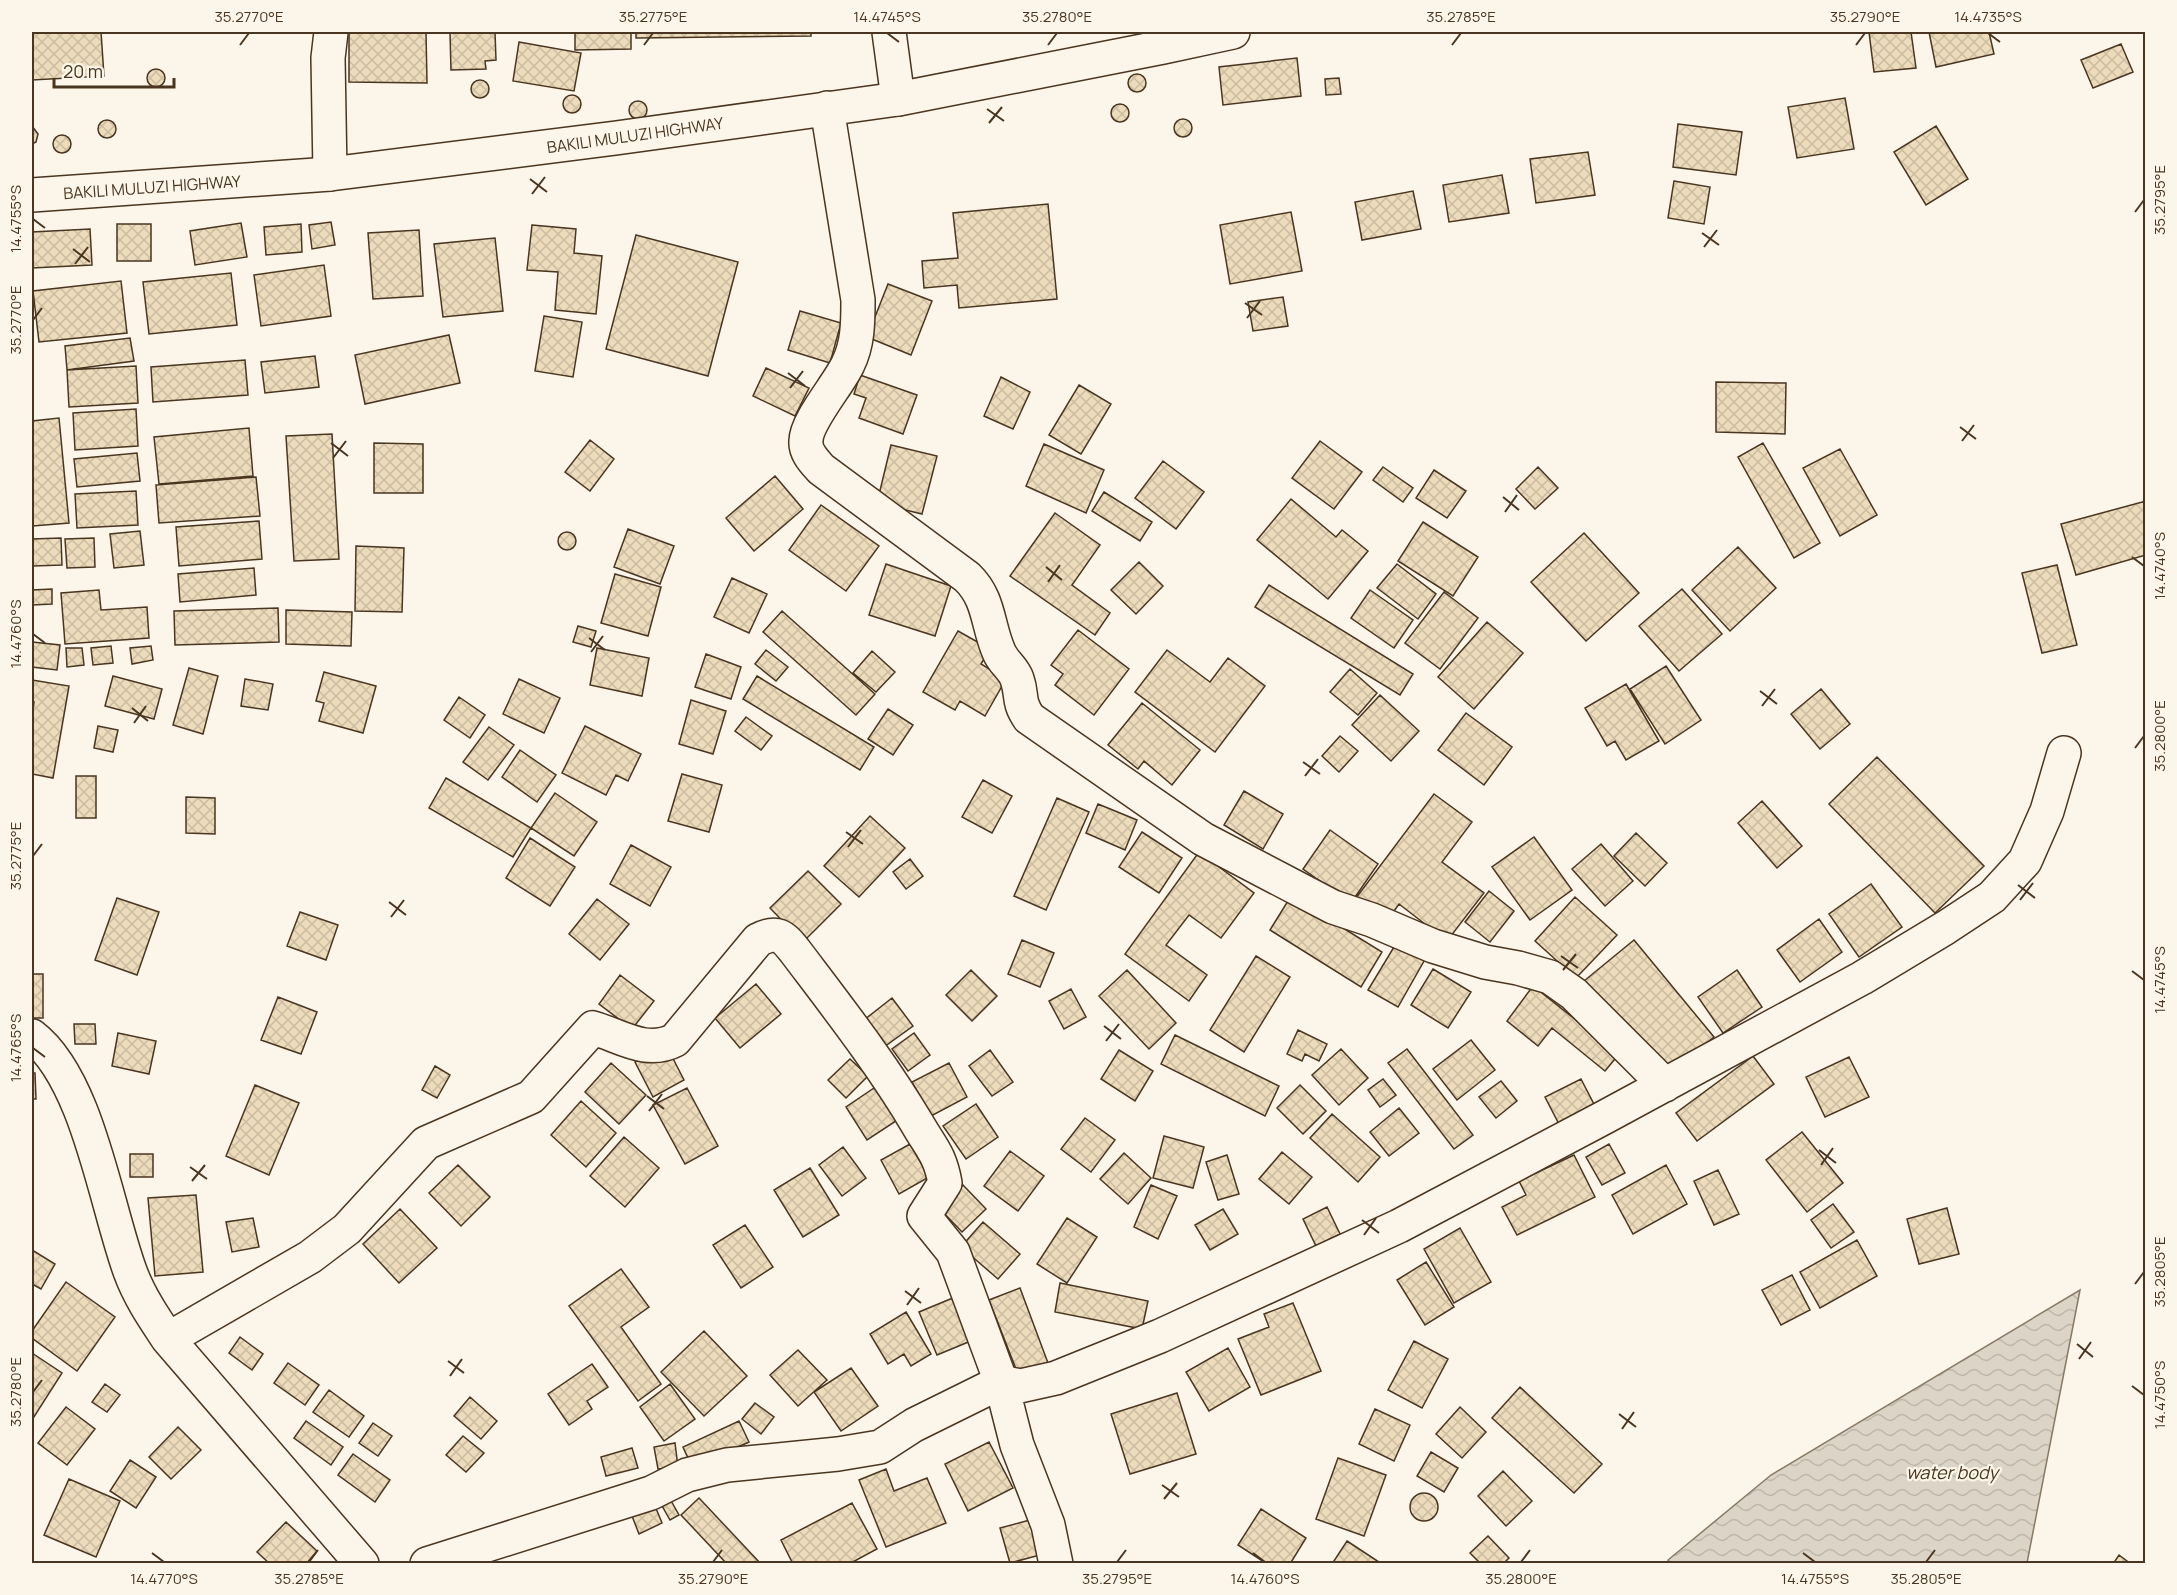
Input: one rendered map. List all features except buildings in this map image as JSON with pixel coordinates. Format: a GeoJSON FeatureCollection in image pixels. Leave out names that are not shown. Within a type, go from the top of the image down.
{"type":"FeatureCollection","features":[{"type":"Feature","properties":{"kind":"main road"},"geometry":{"type":"LineString","coordinates":[[330,174],[328,58],[331,32]]}},
{"type":"Feature","properties":{"kind":"main road"},"geometry":{"type":"LineString","coordinates":[[889,32],[898,99]]}},
{"type":"Feature","properties":{"kind":"main road","name":"BAKILI MULUZI HIGHWAY"},"geometry":{"type":"LineString","coordinates":[[32,195],[330,174],[616,138],[898,99],[1233,32]]}},
{"type":"Feature","properties":{"kind":"main road"},"geometry":{"type":"LineString","coordinates":[[827,108],[858,300],[858,320],[856,340],[849,363],[811,424],[806,441],[810,457],[821,469],[967,577],[978,588],[998,651],[1004,663],[1017,677],[1021,705],[1029,718],[1203,839],[1333,907],[1372,920],[1433,946],[1485,962],[1550,977],[1574,994],[1665,1085]]}},
{"type":"Feature","properties":{"kind":"main road"},"geometry":{"type":"LineString","coordinates":[[427,1563],[651,1493],[687,1475],[727,1465],[880,1448],[914,1425],[1001,1382],[1020,1386],[1056,1378],[1160,1336],[1399,1226],[1862,978],[1992,897],[2025,861],[2048,811],[2064,753]]}},
{"type":"Feature","properties":{"kind":"main road"},"geometry":{"type":"LineString","coordinates":[[168,1339],[310,1257],[347,1229],[426,1143],[531,1097],[593,1028],[640,1045],[664,1046],[675,1040],[758,940],[768,935],[778,935],[795,951],[862,1041],[942,1163],[945,1183],[924,1216],[952,1252],[1001,1382],[1017,1445],[1048,1525],[1056,1563]]}},
{"type":"Feature","properties":{"kind":"main road"},"geometry":{"type":"LineString","coordinates":[[32,1036],[54,1060],[73,1093],[90,1137],[130,1272],[145,1304],[168,1339],[362,1563]]}},
{"type":"Feature","properties":{"kind":"water","name":"water body"},"geometry":{"type":"Polygon","coordinates":[[[2080,1290],[2027,1563],[1671,1564],[1668,1560],[1771,1475],[2080,1290]]]}}]}
